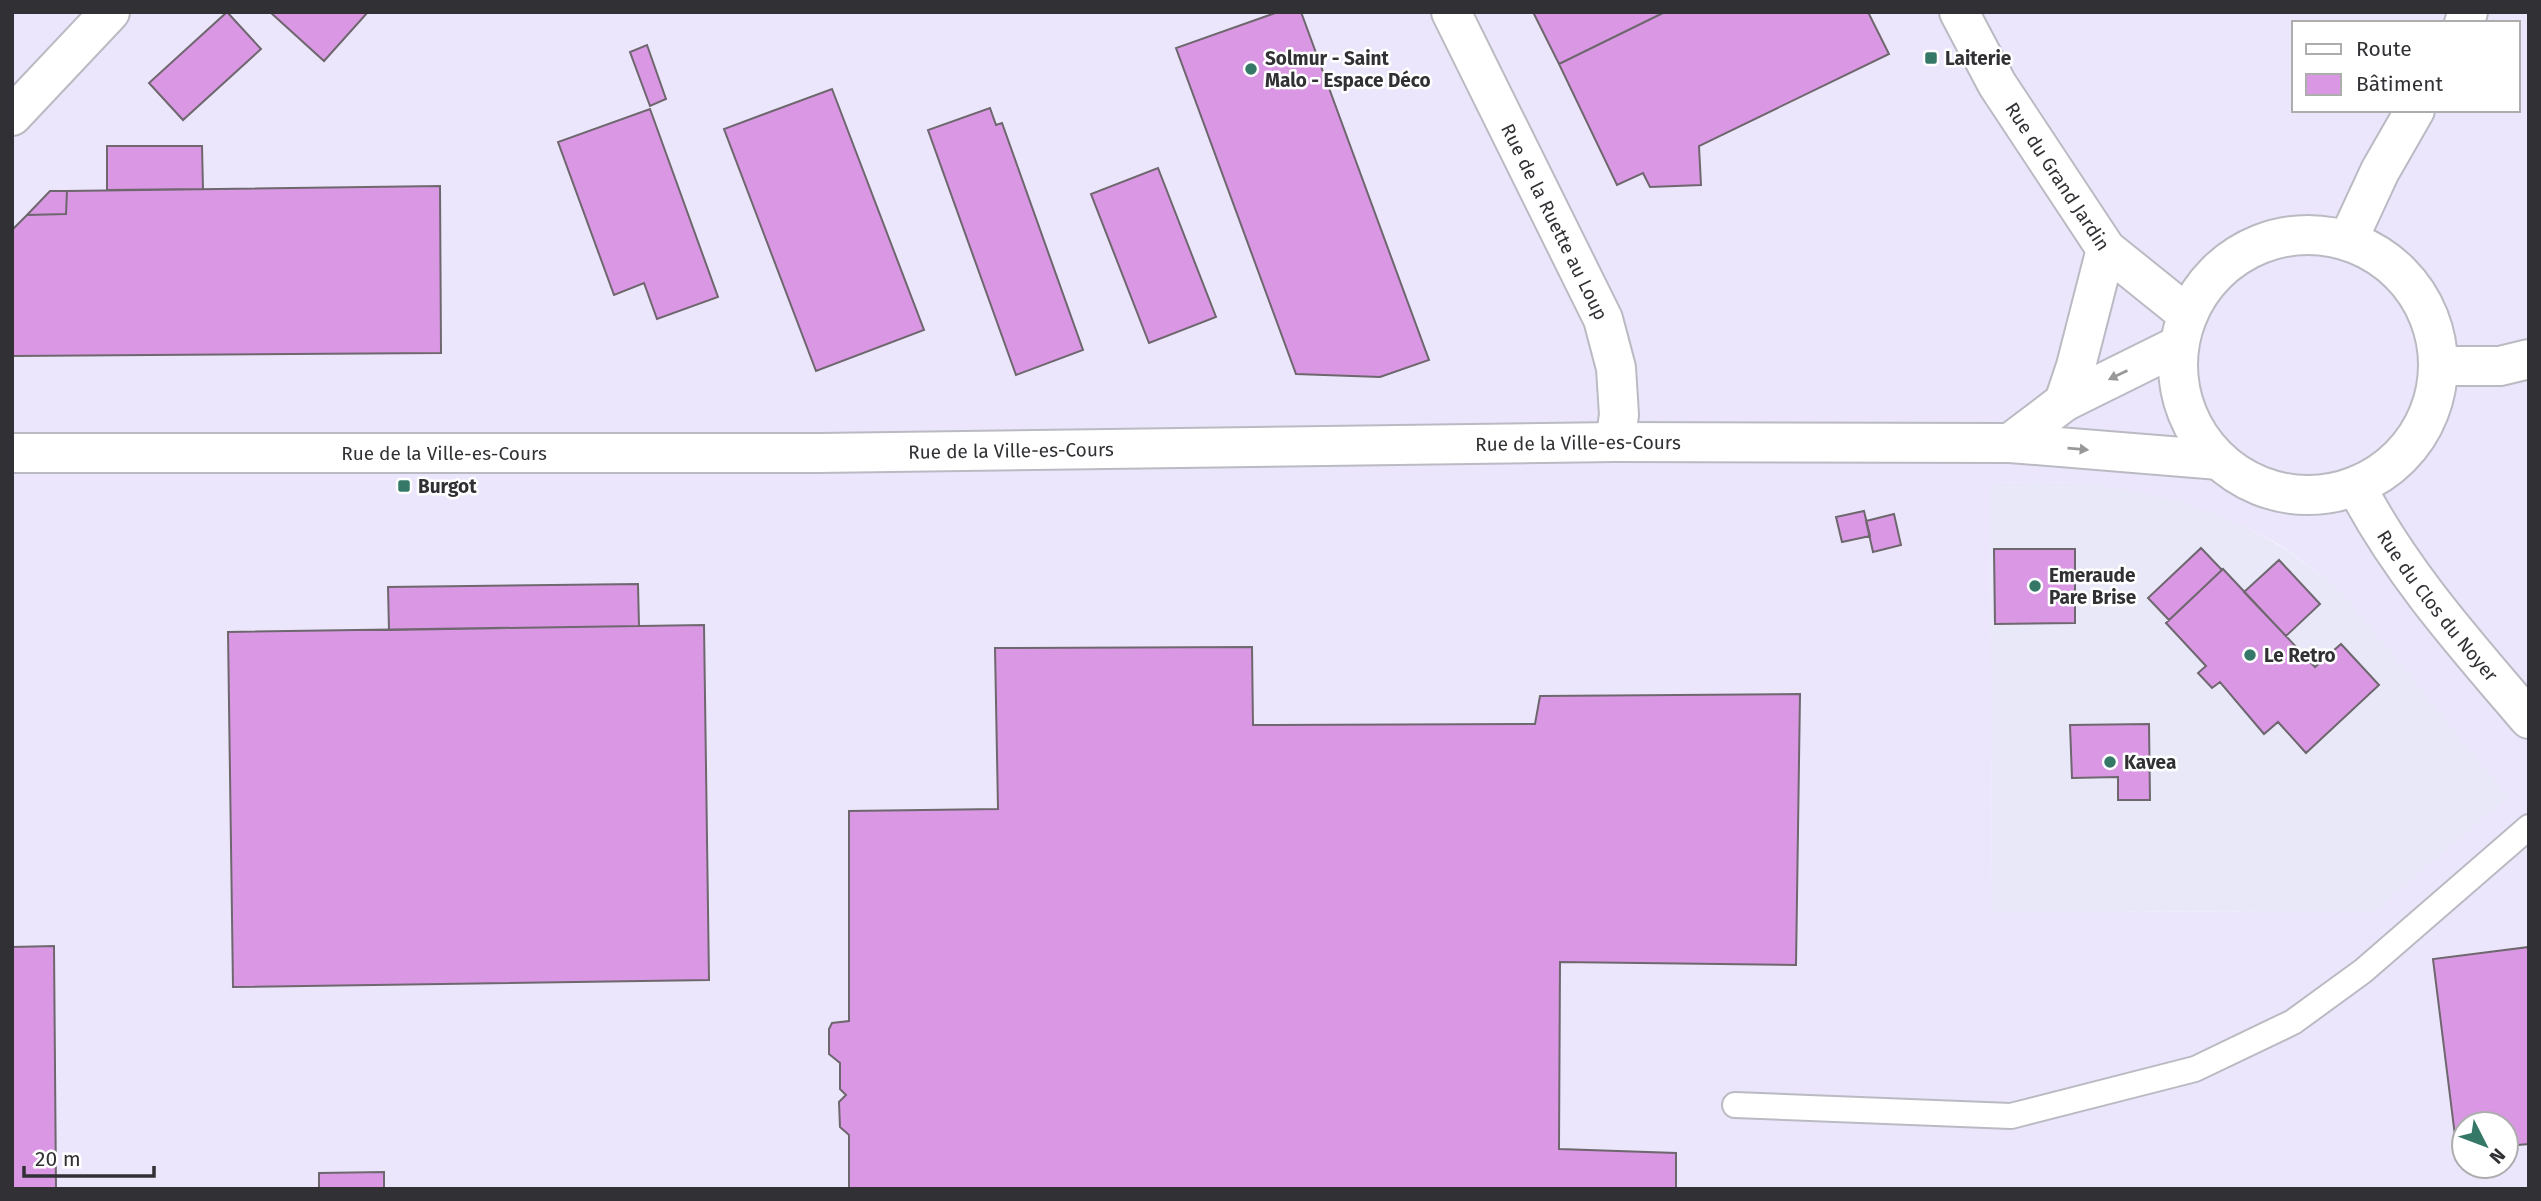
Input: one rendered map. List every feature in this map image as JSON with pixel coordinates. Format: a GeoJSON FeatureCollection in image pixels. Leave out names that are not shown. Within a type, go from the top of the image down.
{"type":"FeatureCollection","features":[{"type":"Feature","properties":{"kind":"street"},"geometry":{"type":"LineString","coordinates":[[12,116],[110,12]]}},
{"type":"Feature","properties":{"kind":"street","name":"Rue de la Ruette au Loup"},"geometry":{"type":"LineString","coordinates":[[1451,12],[1603,319],[1616,368],[1619,415],[1615,442]]}},
{"type":"Feature","properties":{"kind":"street","name":"Rue du Grand Jardin"},"geometry":{"type":"LineString","coordinates":[[1959,12],[1997,84],[2106,249],[2184,330]]}},
{"type":"Feature","properties":{"kind":"street"},"geometry":{"type":"LineString","coordinates":[[2348,240],[2380,171],[2414,112]]}},
{"type":"Feature","properties":{"kind":"street"},"geometry":{"type":"LineString","coordinates":[[2311,234],[2348,240],[2397,267],[2429,312],[2440,366],[2434,404],[2416,439],[2390,467],[2356,486],[2321,495],[2284,493],[2249,481],[2219,460],[2199,436],[2185,407],[2179,377],[2184,330],[2208,282],[2236,256],[2272,239],[2311,234]]}},
{"type":"Feature","properties":{"kind":"street"},"geometry":{"type":"LineString","coordinates":[[2064,402],[2106,249]]}},
{"type":"Feature","properties":{"kind":"street"},"geometry":{"type":"LineString","coordinates":[[2010,443],[2064,402],[2184,330]]}},
{"type":"Feature","properties":{"kind":"street"},"geometry":{"type":"LineString","coordinates":[[2440,366],[2500,366],[2529,359]]}},
{"type":"Feature","properties":{"kind":"street","name":"Rue de la Ville-es-Cours"},"geometry":{"type":"LineString","coordinates":[[12,453],[819,453],[1615,442],[2010,443],[2219,460]]}},
{"type":"Feature","properties":{"kind":"street","name":"Rue du Clos du Noyer"},"geometry":{"type":"LineString","coordinates":[[2356,486],[2376,524],[2422,592],[2529,719]]}},
{"type":"Feature","properties":{"kind":"lane"},"geometry":{"type":"LineString","coordinates":[[1735,1105],[2011,1116],[2195,1069],[2293,1022],[2362,971],[2529,827]]}},
{"type":"Feature","properties":{"kind":"shaded area"},"geometry":{"type":"Polygon","coordinates":[[[12,12],[2529,12],[2529,1189],[12,1189],[12,12]],[[1990,483],[1992,912],[2375,911],[2508,797],[2350,602],[2327,580],[2282,546],[2240,524],[2182,502],[2082,483],[1990,483]]]}},
{"type":"Feature","properties":{"kind":"shaded area"},"geometry":{"type":"Polygon","coordinates":[[[1990,483],[2082,483],[2182,502],[2240,524],[2282,547],[2327,580],[2350,602],[2508,797],[2375,911],[1992,912],[1990,483]]]}},
{"type":"Feature","properties":{"kind":"building"},"geometry":{"type":"Polygon","coordinates":[[[227,12],[261,49],[183,120],[149,83],[227,12]]]}},
{"type":"Feature","properties":{"kind":"building"},"geometry":{"type":"Polygon","coordinates":[[[270,12],[368,12],[324,61],[270,12]]]}},
{"type":"Feature","properties":{"kind":"building"},"geometry":{"type":"Polygon","coordinates":[[[1278,12],[1301,12],[1429,360],[1380,377],[1296,374],[1176,48],[1278,12]]]}},
{"type":"Feature","properties":{"kind":"building"},"geometry":{"type":"Polygon","coordinates":[[[1533,12],[1665,12],[1559,64],[1533,12]]]}},
{"type":"Feature","properties":{"kind":"building"},"geometry":{"type":"Polygon","coordinates":[[[1665,12],[1868,12],[1889,54],[1699,146],[1701,185],[1650,187],[1643,173],[1617,185],[1559,64],[1665,12]]]}},
{"type":"Feature","properties":{"kind":"building"},"geometry":{"type":"Polygon","coordinates":[[[647,45],[666,99],[650,106],[630,52],[647,45]]]}},
{"type":"Feature","properties":{"kind":"building"},"geometry":{"type":"Polygon","coordinates":[[[832,89],[924,330],[816,371],[724,129],[832,89]]]}},
{"type":"Feature","properties":{"kind":"building"},"geometry":{"type":"Polygon","coordinates":[[[990,108],[996,125],[1002,123],[1083,350],[1016,375],[928,130],[990,108]]]}},
{"type":"Feature","properties":{"kind":"building"},"geometry":{"type":"Polygon","coordinates":[[[650,109],[718,297],[657,319],[644,283],[614,295],[558,142],[650,109]]]}},
{"type":"Feature","properties":{"kind":"building"},"geometry":{"type":"Polygon","coordinates":[[[107,146],[202,146],[203,189],[107,190],[107,146]]]}},
{"type":"Feature","properties":{"kind":"building"},"geometry":{"type":"Polygon","coordinates":[[[1158,168],[1216,317],[1149,343],[1091,194],[1158,168]]]}},
{"type":"Feature","properties":{"kind":"building"},"geometry":{"type":"Polygon","coordinates":[[[440,186],[441,353],[13,356],[13,229],[27,215],[66,214],[67,191],[440,186]]]}},
{"type":"Feature","properties":{"kind":"building"},"geometry":{"type":"Polygon","coordinates":[[[50,191],[67,191],[66,214],[27,215],[50,191]]]}},
{"type":"Feature","properties":{"kind":"building"},"geometry":{"type":"Polygon","coordinates":[[[1864,511],[1870,536],[1842,542],[1836,517],[1864,511]]]}},
{"type":"Feature","properties":{"kind":"building"},"geometry":{"type":"Polygon","coordinates":[[[1894,514],[1901,545],[1873,552],[1866,521],[1894,514]]]}},
{"type":"Feature","properties":{"kind":"building"},"geometry":{"type":"Polygon","coordinates":[[[2201,548],[2222,570],[2169,620],[2148,598],[2201,548]]]}},
{"type":"Feature","properties":{"kind":"building","name":"Emeraude Pare Brise"},"geometry":{"type":"Polygon","coordinates":[[[1994,549],[2075,549],[2075,623],[1995,624],[1994,549]]]}},
{"type":"Feature","properties":{"kind":"building"},"geometry":{"type":"Polygon","coordinates":[[[2279,560],[2320,604],[2286,636],[2244,592],[2279,560]]]}},
{"type":"Feature","properties":{"kind":"building","name":"Le Retro"},"geometry":{"type":"Polygon","coordinates":[[[2223,569],[2315,667],[2341,644],[2379,685],[2306,753],[2278,722],[2264,734],[2220,682],[2212,688],[2198,673],[2206,666],[2166,623],[2223,569]]]}},
{"type":"Feature","properties":{"kind":"building"},"geometry":{"type":"Polygon","coordinates":[[[638,584],[639,626],[389,630],[388,587],[638,584]]]}},
{"type":"Feature","properties":{"kind":"building"},"geometry":{"type":"Polygon","coordinates":[[[704,625],[709,980],[233,987],[228,632],[704,625]]]}},
{"type":"Feature","properties":{"kind":"building"},"geometry":{"type":"Polygon","coordinates":[[[1252,647],[1253,725],[1535,724],[1540,696],[1800,694],[1796,965],[1560,962],[1559,1149],[1676,1153],[1676,1189],[849,1189],[849,1135],[840,1127],[839,1102],[846,1095],[840,1089],[840,1063],[829,1054],[829,1029],[832,1023],[849,1021],[849,811],[998,809],[995,648],[1252,647]]]}},
{"type":"Feature","properties":{"kind":"building","name":"Kavea"},"geometry":{"type":"Polygon","coordinates":[[[2149,724],[2150,800],[2118,800],[2118,777],[2072,778],[2070,725],[2149,724]]]}},
{"type":"Feature","properties":{"kind":"building"},"geometry":{"type":"Polygon","coordinates":[[[54,946],[56,1189],[12,1189],[12,947],[54,946]]]}},
{"type":"Feature","properties":{"kind":"building"},"geometry":{"type":"Polygon","coordinates":[[[2529,947],[2529,1144],[2520,1145],[2520,1110],[2452,1110],[2433,959],[2529,947]]]}},
{"type":"Feature","properties":{"kind":"building"},"geometry":{"type":"Polygon","coordinates":[[[384,1172],[384,1189],[319,1189],[319,1173],[384,1172]]]}},
{"type":"Feature","properties":{"kind":"place","name":"Laiterie"},"geometry":{"type":"Point","coordinates":[1931,58]}},
{"type":"Feature","properties":{"kind":"place","name":"Solmur - Saint Malo - Espace Déco"},"geometry":{"type":"Point","coordinates":[1251,69]}},
{"type":"Feature","properties":{"kind":"place","name":"Burgot"},"geometry":{"type":"Point","coordinates":[404,486]}},
{"type":"Feature","properties":{"kind":"place","name":"Emeraude Pare Brise"},"geometry":{"type":"Point","coordinates":[2035,586]}},
{"type":"Feature","properties":{"kind":"place","name":"Le Retro"},"geometry":{"type":"Point","coordinates":[2250,655]}},
{"type":"Feature","properties":{"kind":"place","name":"Kavea"},"geometry":{"type":"Point","coordinates":[2110,762]}}]}
